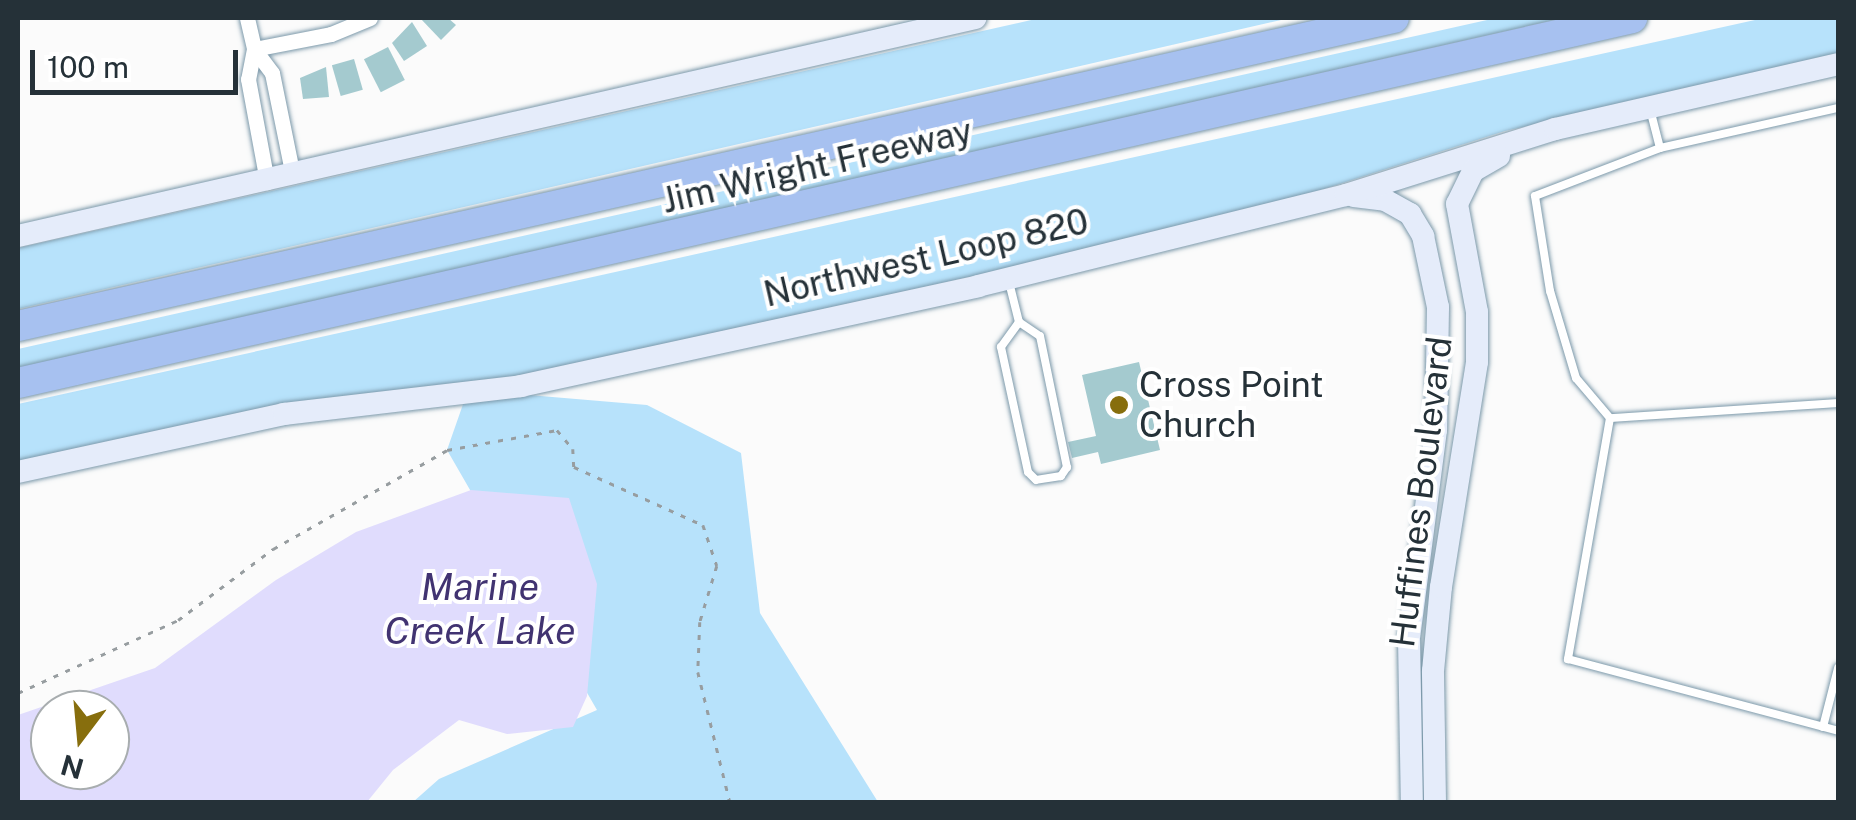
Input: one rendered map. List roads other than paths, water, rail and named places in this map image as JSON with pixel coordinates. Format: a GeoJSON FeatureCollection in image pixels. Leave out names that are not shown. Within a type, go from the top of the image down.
{"type":"FeatureCollection","features":[{"type":"Feature","properties":{"kind":"highway","name":"Jim Wright Freeway"},"geometry":{"type":"LineString","coordinates":[[18,326],[1394,18]]}},
{"type":"Feature","properties":{"kind":"highway","name":"Jim Wright Freeway"},"geometry":{"type":"LineString","coordinates":[[18,383],[1632,18]]}},
{"type":"Feature","properties":{"kind":"main road"},"geometry":{"type":"LineString","coordinates":[[18,236],[293,176],[532,115],[975,18]]}},
{"type":"Feature","properties":{"kind":"main road","name":"Northwest Loop 820"},"geometry":{"type":"LineString","coordinates":[[18,472],[284,414],[521,386],[1008,278],[1346,194],[1555,130],[1838,64]]}},
{"type":"Feature","properties":{"kind":"main road","name":"Huffines Boulevard"},"geometry":{"type":"LineString","coordinates":[[1436,802],[1433,671],[1469,434],[1478,312],[1457,204],[1473,170],[1542,143],[1555,130]]}},
{"type":"Feature","properties":{"kind":"main road","name":"Huffines Boulevard"},"geometry":{"type":"LineString","coordinates":[[1346,194],[1384,200],[1410,214],[1423,236],[1438,306],[1436,430],[1410,638],[1412,802]]}},
{"type":"Feature","properties":{"kind":"main road"},"geometry":{"type":"LineString","coordinates":[[1436,430],[1469,434]]}},
{"type":"Feature","properties":{"kind":"street"},"geometry":{"type":"LineString","coordinates":[[247,18],[254,49],[248,79],[267,182]]}},
{"type":"Feature","properties":{"kind":"street"},"geometry":{"type":"LineString","coordinates":[[254,49],[332,34],[370,18]]}},
{"type":"Feature","properties":{"kind":"street"},"geometry":{"type":"LineString","coordinates":[[254,49],[272,72],[293,176]]}},
{"type":"Feature","properties":{"kind":"lane"},"geometry":{"type":"LineString","coordinates":[[1650,107],[1660,148]]}},
{"type":"Feature","properties":{"kind":"lane"},"geometry":{"type":"LineString","coordinates":[[1610,418],[1576,378],[1550,291],[1535,196],[1660,148],[1838,108]]}},
{"type":"Feature","properties":{"kind":"lane"},"geometry":{"type":"LineString","coordinates":[[1008,278],[1019,322],[1040,336],[1067,468],[1061,476],[1036,480],[1028,472],[1001,347],[1019,322]]}},
{"type":"Feature","properties":{"kind":"lane"},"geometry":{"type":"LineString","coordinates":[[1610,418],[1838,403]]}},
{"type":"Feature","properties":{"kind":"lane"},"geometry":{"type":"LineString","coordinates":[[1610,418],[1568,659],[1838,731]]}},
{"type":"Feature","properties":{"kind":"lane"},"geometry":{"type":"LineString","coordinates":[[1822,727],[1838,668]]}},
{"type":"Feature","properties":{"kind":"water","name":"Marine Creek Lake"},"geometry":{"type":"Polygon","coordinates":[[[471,490],[569,498],[597,584],[587,696],[573,727],[507,734],[459,720],[393,770],[367,802],[18,802],[18,715],[30,711],[30,790],[130,790],[130,690],[91,690],[155,668],[276,580],[356,532],[471,490]]]}},
{"type":"Feature","properties":{"kind":"place","name":"Cross Point Church"},"geometry":{"type":"Point","coordinates":[1119,405]}}]}
